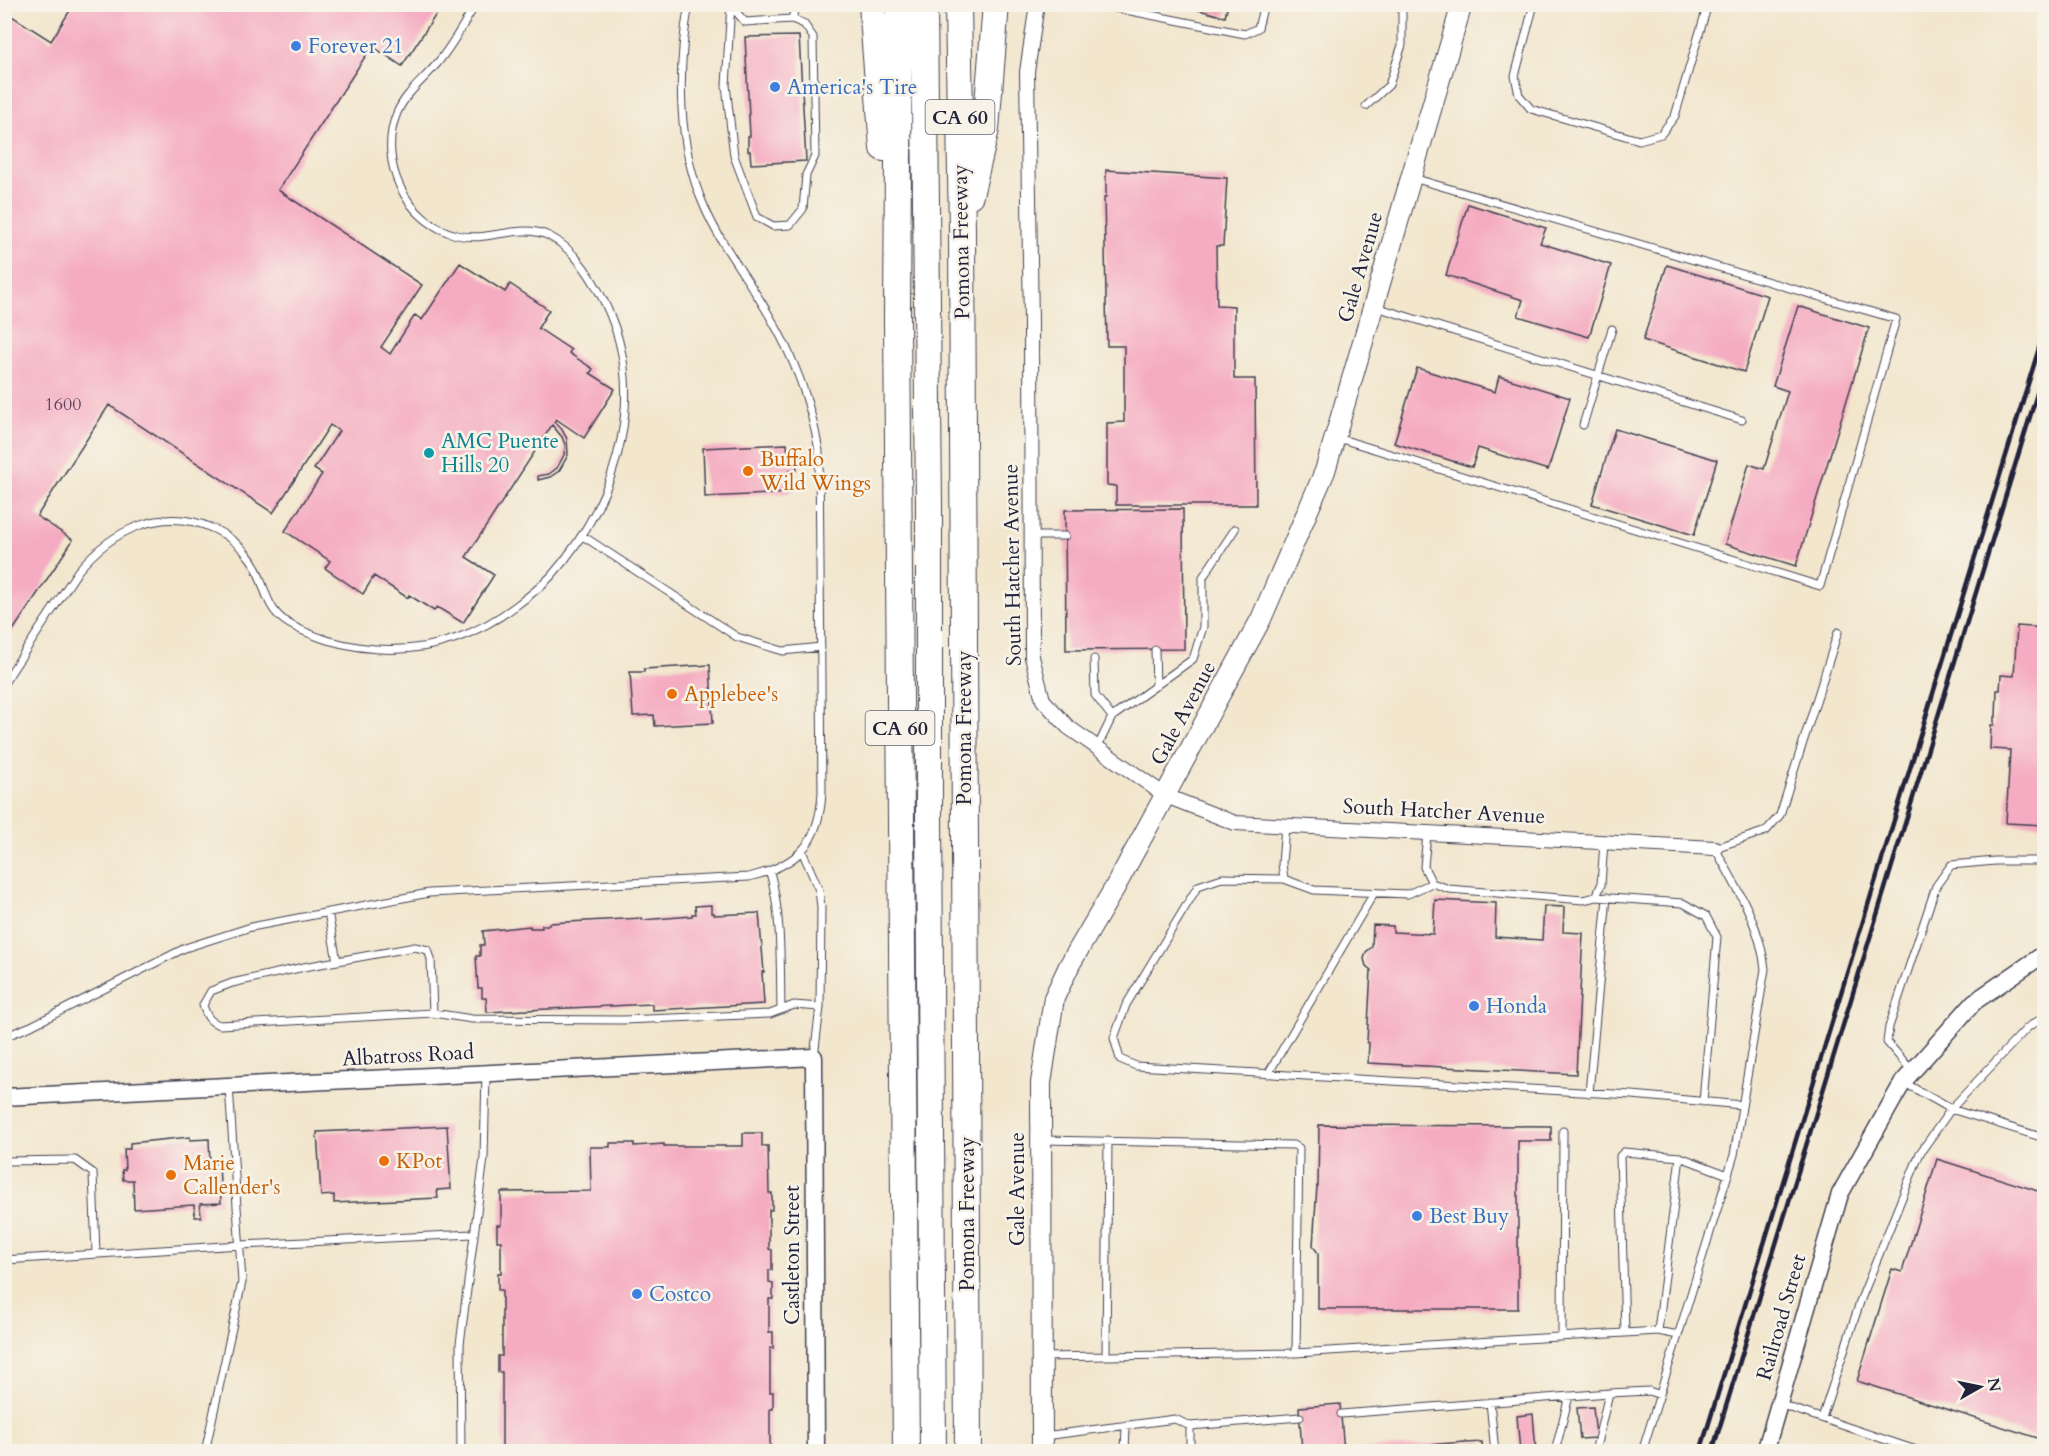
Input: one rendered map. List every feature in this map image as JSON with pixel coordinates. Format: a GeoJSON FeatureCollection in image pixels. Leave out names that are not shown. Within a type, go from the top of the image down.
{"type":"FeatureCollection","features":[{"type":"Feature","properties":{"kind":"highway"},"geometry":{"type":"LineString","coordinates":[[872,4],[897,319]]}},
{"type":"Feature","properties":{"kind":"highway","name":"CA 60"},"geometry":{"type":"LineString","coordinates":[[899,4],[897,319],[906,1452]]}},
{"type":"Feature","properties":{"kind":"highway"},"geometry":{"type":"LineString","coordinates":[[924,4],[929,505],[933,1452]]}},
{"type":"Feature","properties":{"kind":"highway"},"geometry":{"type":"LineString","coordinates":[[938,4],[945,1452]]}},
{"type":"Feature","properties":{"kind":"highway","name":"Pomona Freeway"},"geometry":{"type":"LineString","coordinates":[[958,4],[962,230],[968,1452]]}},
{"type":"Feature","properties":{"kind":"highway"},"geometry":{"type":"LineString","coordinates":[[962,230],[986,129],[996,4]]}},
{"type":"Feature","properties":{"kind":"main road","name":"Gale Avenue"},"geometry":{"type":"LineString","coordinates":[[1042,1444],[1041,1083],[1054,998],[1070,964],[1114,890],[1261,619],[1325,471],[1462,4]]}},
{"type":"Feature","properties":{"kind":"street","name":"South Hatcher Avenue"},"geometry":{"type":"LineString","coordinates":[[1037,4],[1028,72],[1032,657],[1042,700],[1068,727],[1166,796],[1235,824],[1715,848]]}},
{"type":"Feature","properties":{"kind":"street"},"geometry":{"type":"LineString","coordinates":[[1907,1077],[1974,1002],[2044,954]]}},
{"type":"Feature","properties":{"kind":"street","name":"Albatross Road"},"geometry":{"type":"LineString","coordinates":[[4,1097],[814,1057]]}},
{"type":"Feature","properties":{"kind":"street","name":"Castleton Street"},"geometry":{"type":"LineString","coordinates":[[814,1057],[816,1452]]}},
{"type":"Feature","properties":{"kind":"street","name":"Railroad Street"},"geometry":{"type":"LineString","coordinates":[[1765,1452],[1840,1194],[1907,1077]]}},
{"type":"Feature","properties":{"kind":"lane"},"geometry":{"type":"LineString","coordinates":[[4,683],[78,571],[92,554],[108,541],[140,525],[170,519],[185,519],[222,532],[250,558],[273,611],[284,620],[301,630],[336,642],[382,650],[408,650],[434,645],[478,630],[503,615],[549,578],[583,536],[597,511],[616,462],[625,416],[626,391],[622,358],[614,323],[604,300],[591,278],[574,257],[550,237],[534,231],[516,231],[476,238],[456,235],[434,225],[417,212],[404,196],[395,174],[392,151],[397,113],[405,99],[448,49],[476,4]]}},
{"type":"Feature","properties":{"kind":"lane"},"geometry":{"type":"LineString","coordinates":[[4,1037],[31,1026],[185,948],[251,927],[445,891],[749,877],[770,872],[791,861],[802,851],[814,832],[821,812],[820,474],[815,429],[810,406],[782,338],[769,314],[735,265],[714,227],[695,180],[686,138],[681,92],[683,38],[688,4]]}},
{"type":"Feature","properties":{"kind":"lane"},"geometry":{"type":"LineString","coordinates":[[792,19],[796,4]]}},
{"type":"Feature","properties":{"kind":"lane"},"geometry":{"type":"LineString","coordinates":[[1096,4],[1245,34],[1258,27],[1264,4]]}},
{"type":"Feature","properties":{"kind":"lane"},"geometry":{"type":"LineString","coordinates":[[1366,106],[1389,85],[1402,45],[1402,4]]}},
{"type":"Feature","properties":{"kind":"lane"},"geometry":{"type":"LineString","coordinates":[[1534,4],[1515,76],[1519,95],[1531,109],[1639,140],[1661,134],[1675,116],[1708,4]]}},
{"type":"Feature","properties":{"kind":"lane"},"geometry":{"type":"LineString","coordinates":[[729,5],[745,22],[792,19],[804,24],[813,37],[815,156],[806,175],[803,209],[790,225],[773,226],[757,217],[734,156],[726,85],[729,5]]}},
{"type":"Feature","properties":{"kind":"lane"},"geometry":{"type":"LineString","coordinates":[[1335,437],[1820,586],[1896,319],[1411,178]]}},
{"type":"Feature","properties":{"kind":"lane"},"geometry":{"type":"LineString","coordinates":[[1374,306],[1742,420]]}},
{"type":"Feature","properties":{"kind":"lane"},"geometry":{"type":"LineString","coordinates":[[1583,425],[1612,329]]}},
{"type":"Feature","properties":{"kind":"lane"},"geometry":{"type":"LineString","coordinates":[[1097,748],[1112,717],[1193,659],[1203,627],[1203,577],[1235,529]]}},
{"type":"Feature","properties":{"kind":"lane"},"geometry":{"type":"LineString","coordinates":[[583,536],[737,637],[783,651],[821,647]]}},
{"type":"Feature","properties":{"kind":"lane"},"geometry":{"type":"LineString","coordinates":[[1032,536],[1065,536]]}},
{"type":"Feature","properties":{"kind":"lane"},"geometry":{"type":"LineString","coordinates":[[1642,1452],[1734,1155],[1765,969],[1755,922],[1715,848],[1766,831],[1780,815],[1838,632]]}},
{"type":"Feature","properties":{"kind":"lane"},"geometry":{"type":"LineString","coordinates":[[1155,650],[1156,686]]}},
{"type":"Feature","properties":{"kind":"lane"},"geometry":{"type":"LineString","coordinates":[[1094,659],[1095,695],[1112,717]]}},
{"type":"Feature","properties":{"kind":"lane"},"geometry":{"type":"LineString","coordinates":[[1284,879],[1282,864],[1285,826]]}},
{"type":"Feature","properties":{"kind":"lane"},"geometry":{"type":"LineString","coordinates":[[1427,833],[1424,867],[1432,883],[1449,889],[1583,900],[1607,897],[1683,903],[1706,916],[1717,937],[1703,1102]]}},
{"type":"Feature","properties":{"kind":"lane"},"geometry":{"type":"LineString","coordinates":[[1596,897],[1601,885],[1604,842]]}},
{"type":"Feature","properties":{"kind":"lane"},"geometry":{"type":"LineString","coordinates":[[802,851],[819,890],[821,907],[820,1007],[814,1057]]}},
{"type":"Feature","properties":{"kind":"lane"},"geometry":{"type":"LineString","coordinates":[[2044,861],[1995,861],[1951,865],[1936,886],[1889,1028],[1887,1042],[1907,1077],[1951,1109],[2044,1138]]}},
{"type":"Feature","properties":{"kind":"lane"},"geometry":{"type":"LineString","coordinates":[[770,872],[778,911],[781,1011]]}},
{"type":"Feature","properties":{"kind":"lane"},"geometry":{"type":"LineString","coordinates":[[1432,883],[1408,894],[1314,890],[1284,879],[1222,878],[1198,886],[1126,1005],[1114,1038],[1120,1059],[1136,1066],[1589,1093],[1742,1105]]}},
{"type":"Feature","properties":{"kind":"lane"},"geometry":{"type":"LineString","coordinates":[[1268,1074],[1374,892]]}},
{"type":"Feature","properties":{"kind":"lane"},"geometry":{"type":"LineString","coordinates":[[1589,1093],[1607,897]]}},
{"type":"Feature","properties":{"kind":"lane"},"geometry":{"type":"LineString","coordinates":[[328,912],[337,961]]}},
{"type":"Feature","properties":{"kind":"lane"},"geometry":{"type":"LineString","coordinates":[[433,1013],[431,959],[428,950],[416,947],[232,983],[211,991],[203,1005],[205,1015],[213,1023],[220,1025],[433,1013],[472,1019],[623,1020],[770,1014],[794,1005],[820,1007]]}},
{"type":"Feature","properties":{"kind":"lane"},"geometry":{"type":"LineString","coordinates":[[1822,1418],[1861,1299],[1920,1153],[1951,1109],[2027,1028],[2044,1017]]}},
{"type":"Feature","properties":{"kind":"lane"},"geometry":{"type":"LineString","coordinates":[[461,1452],[460,1344],[484,1158],[486,1074]]}},
{"type":"Feature","properties":{"kind":"lane"},"geometry":{"type":"LineString","coordinates":[[205,1452],[242,1282],[229,1086]]}},
{"type":"Feature","properties":{"kind":"lane"},"geometry":{"type":"LineString","coordinates":[[1562,1337],[1563,1131]]}},
{"type":"Feature","properties":{"kind":"lane"},"geometry":{"type":"LineString","coordinates":[[1041,1140],[1294,1145],[1299,1148],[1296,1353]]}},
{"type":"Feature","properties":{"kind":"lane"},"geometry":{"type":"LineString","coordinates":[[1106,1356],[1108,1140]]}},
{"type":"Feature","properties":{"kind":"lane"},"geometry":{"type":"LineString","coordinates":[[1624,1333],[1620,1156],[1624,1152],[1680,1157],[1728,1175]]}},
{"type":"Feature","properties":{"kind":"lane"},"geometry":{"type":"LineString","coordinates":[[1658,1331],[1680,1157]]}},
{"type":"Feature","properties":{"kind":"lane"},"geometry":{"type":"LineString","coordinates":[[4,1161],[75,1160],[93,1173],[96,1254]]}},
{"type":"Feature","properties":{"kind":"lane"},"geometry":{"type":"LineString","coordinates":[[4,1260],[240,1245],[473,1234]]}},
{"type":"Feature","properties":{"kind":"lane"},"geometry":{"type":"LineString","coordinates":[[1041,1358],[1074,1355],[1296,1353],[1658,1331],[1678,1335]]}},
{"type":"Feature","properties":{"kind":"lane"},"geometry":{"type":"LineString","coordinates":[[1341,1414],[1609,1393],[1649,1391],[1660,1395]]}},
{"type":"Feature","properties":{"kind":"lane"},"geometry":{"type":"LineString","coordinates":[[1595,1452],[1609,1393]]}},
{"type":"Feature","properties":{"kind":"lane"},"geometry":{"type":"LineString","coordinates":[[1555,1452],[1569,1396]]}},
{"type":"Feature","properties":{"kind":"lane"},"geometry":{"type":"LineString","coordinates":[[1490,1402],[1495,1452]]}},
{"type":"Feature","properties":{"kind":"lane"},"geometry":{"type":"LineString","coordinates":[[1779,1404],[1922,1452]]}},
{"type":"Feature","properties":{"kind":"lane"},"geometry":{"type":"LineString","coordinates":[[1042,1444],[1125,1425],[1175,1419],[1190,1426],[1300,1417]]}},
{"type":"Feature","properties":{"kind":"lane"},"geometry":{"type":"LineString","coordinates":[[1125,1425],[1125,1452]]}},
{"type":"Feature","properties":{"kind":"lane"},"geometry":{"type":"LineString","coordinates":[[1190,1426],[1190,1452]]}},
{"type":"Feature","properties":{"kind":"building"},"geometry":{"type":"Polygon","coordinates":[[[74,4],[431,4],[439,10],[402,66],[372,46],[278,190],[422,285],[381,347],[390,354],[415,315],[422,320],[460,263],[505,292],[510,284],[549,310],[538,328],[571,350],[569,353],[593,369],[590,373],[615,389],[584,438],[556,419],[554,422],[561,428],[567,439],[568,455],[559,471],[550,477],[538,480],[538,476],[549,474],[557,468],[564,455],[565,445],[562,437],[552,425],[466,557],[494,575],[463,623],[437,607],[434,611],[409,595],[408,598],[374,576],[363,594],[325,568],[330,561],[285,531],[322,474],[314,469],[339,431],[330,425],[273,513],[109,405],[37,516],[73,540],[4,644],[4,11],[51,41],[74,4]]]}},
{"type":"Feature","properties":{"kind":"building"},"geometry":{"type":"Polygon","coordinates":[[[1177,4],[1228,4],[1225,17],[1177,4]]]}},
{"type":"Feature","properties":{"kind":"building","name":"America's Tire"},"geometry":{"type":"Polygon","coordinates":[[[799,36],[806,161],[751,164],[750,151],[748,151],[748,136],[750,136],[745,37],[799,36]]]}},
{"type":"Feature","properties":{"kind":"building"},"geometry":{"type":"Polygon","coordinates":[[[1106,170],[1227,178],[1223,246],[1216,246],[1217,305],[1234,306],[1234,379],[1255,379],[1256,505],[1116,505],[1116,486],[1107,485],[1107,423],[1124,422],[1124,346],[1107,346],[1104,197],[1106,197],[1106,170]]]}},
{"type":"Feature","properties":{"kind":"building"},"geometry":{"type":"Polygon","coordinates":[[[1468,204],[1546,228],[1540,243],[1611,265],[1589,337],[1518,316],[1523,300],[1446,275],[1468,204]]]}},
{"type":"Feature","properties":{"kind":"building"},"geometry":{"type":"Polygon","coordinates":[[[1667,265],[1768,296],[1744,372],[1643,340],[1667,265]]]}},
{"type":"Feature","properties":{"kind":"building"},"geometry":{"type":"Polygon","coordinates":[[[1798,306],[1869,328],[1796,566],[1725,544],[1749,464],[1764,469],[1788,391],[1773,386],[1798,306]]]}},
{"type":"Feature","properties":{"kind":"building"},"geometry":{"type":"Polygon","coordinates":[[[1417,368],[1495,392],[1499,376],[1570,398],[1548,470],[1478,448],[1472,467],[1394,443],[1417,368]]]}},
{"type":"Feature","properties":{"kind":"building"},"geometry":{"type":"Polygon","coordinates":[[[1615,429],[1717,460],[1694,535],[1592,504],[1615,429]]]}},
{"type":"Feature","properties":{"kind":"building","name":"Buffalo Wild Wings"},"geometry":{"type":"Polygon","coordinates":[[[787,444],[788,458],[796,457],[797,470],[790,471],[791,493],[705,497],[703,448],[787,444]]]}},
{"type":"Feature","properties":{"kind":"building"},"geometry":{"type":"Polygon","coordinates":[[[1183,509],[1184,649],[1066,650],[1065,510],[1183,509]]]}},
{"type":"Feature","properties":{"kind":"building"},"geometry":{"type":"Polygon","coordinates":[[[2017,626],[2044,628],[2044,825],[2006,823],[2010,750],[1990,749],[1991,725],[1994,725],[1994,717],[1996,717],[1997,690],[2000,690],[2001,675],[2014,676],[2017,626]]]}},
{"type":"Feature","properties":{"kind":"building","name":"Applebee's"},"geometry":{"type":"Polygon","coordinates":[[[710,665],[713,723],[655,726],[654,715],[633,716],[630,672],[710,665]]]}},
{"type":"Feature","properties":{"kind":"building","name":"Honda"},"geometry":{"type":"Polygon","coordinates":[[[1435,900],[1496,903],[1495,937],[1542,940],[1544,906],[1564,907],[1563,932],[1583,933],[1576,1074],[1368,1063],[1371,970],[1366,966],[1364,959],[1366,952],[1372,947],[1373,925],[1393,926],[1393,932],[1433,934],[1435,900]]]}},
{"type":"Feature","properties":{"kind":"building"},"geometry":{"type":"Polygon","coordinates":[[[711,905],[711,913],[714,915],[759,913],[764,1004],[652,1010],[652,1004],[487,1012],[486,998],[482,998],[482,988],[478,988],[476,956],[480,956],[480,945],[484,945],[483,931],[530,926],[530,928],[542,928],[542,925],[549,925],[549,923],[692,916],[696,914],[695,906],[711,905]]]}},
{"type":"Feature","properties":{"kind":"building","name":"Best Buy"},"geometry":{"type":"Polygon","coordinates":[[[1319,1125],[1551,1126],[1551,1141],[1518,1141],[1518,1309],[1318,1309],[1318,1253],[1313,1246],[1318,1186],[1319,1125]]]}},
{"type":"Feature","properties":{"kind":"building","name":"KPot"},"geometry":{"type":"Polygon","coordinates":[[[447,1126],[451,1189],[437,1190],[438,1198],[334,1203],[334,1195],[321,1196],[317,1132],[447,1126]]]}},
{"type":"Feature","properties":{"kind":"building","name":"Costco"},"geometry":{"type":"Polygon","coordinates":[[[743,1133],[762,1133],[762,1146],[768,1146],[769,1193],[772,1193],[772,1210],[769,1210],[769,1249],[772,1250],[772,1270],[769,1270],[769,1282],[773,1283],[773,1299],[769,1299],[769,1332],[773,1332],[773,1348],[770,1348],[770,1392],[773,1392],[773,1409],[770,1409],[770,1452],[502,1452],[502,1372],[498,1372],[498,1356],[502,1356],[502,1290],[498,1290],[498,1273],[501,1273],[501,1241],[497,1241],[497,1225],[501,1225],[501,1192],[591,1191],[590,1147],[610,1147],[610,1143],[634,1143],[634,1146],[664,1144],[664,1146],[743,1146],[743,1133]]]}},
{"type":"Feature","properties":{"kind":"building","name":"Marie Callender's"},"geometry":{"type":"Polygon","coordinates":[[[190,1137],[190,1140],[209,1139],[210,1164],[219,1163],[221,1203],[200,1204],[201,1217],[195,1217],[194,1205],[134,1209],[133,1180],[123,1180],[124,1149],[130,1149],[130,1143],[190,1137]]]}},
{"type":"Feature","properties":{"kind":"building"},"geometry":{"type":"Polygon","coordinates":[[[1937,1159],[2044,1193],[2044,1440],[1857,1381],[1892,1269],[1902,1272],[1937,1159]]]}},
{"type":"Feature","properties":{"kind":"building"},"geometry":{"type":"Polygon","coordinates":[[[1340,1404],[1344,1452],[1302,1452],[1299,1407],[1340,1404]]]}},
{"type":"Feature","properties":{"kind":"building"},"geometry":{"type":"Polygon","coordinates":[[[1593,1407],[1596,1438],[1580,1439],[1577,1408],[1593,1407]]]}},
{"type":"Feature","properties":{"kind":"building"},"geometry":{"type":"Polygon","coordinates":[[[1533,1414],[1536,1452],[1520,1452],[1517,1416],[1533,1414]]]}},
{"type":"Feature","properties":{"kind":"building"},"geometry":{"type":"Polygon","coordinates":[[[1482,1442],[1483,1452],[1362,1452],[1362,1450],[1482,1442]]]}},
{"type":"Feature","properties":{"kind":"railway"},"geometry":{"type":"LineString","coordinates":[[1700,1452],[2044,332]]}},
{"type":"Feature","properties":{"kind":"railway"},"geometry":{"type":"LineString","coordinates":[[1712,1452],[2044,371]]}},
{"type":"Feature","properties":{"kind":"place","name":"Forever 21"},"geometry":{"type":"Point","coordinates":[296,46]}},
{"type":"Feature","properties":{"kind":"place","name":"America's Tire"},"geometry":{"type":"Point","coordinates":[775,87]}},
{"type":"Feature","properties":{"kind":"place","name":"AMC Puente Hills 20"},"geometry":{"type":"Point","coordinates":[429,453]}},
{"type":"Feature","properties":{"kind":"place","name":"Buffalo Wild Wings"},"geometry":{"type":"Point","coordinates":[748,471]}},
{"type":"Feature","properties":{"kind":"place","name":"Applebee's"},"geometry":{"type":"Point","coordinates":[672,694]}},
{"type":"Feature","properties":{"kind":"place","name":"Honda"},"geometry":{"type":"Point","coordinates":[1474,1006]}},
{"type":"Feature","properties":{"kind":"place","name":"KPot"},"geometry":{"type":"Point","coordinates":[384,1161]}},
{"type":"Feature","properties":{"kind":"place","name":"Marie Callender's"},"geometry":{"type":"Point","coordinates":[171,1175]}},
{"type":"Feature","properties":{"kind":"place","name":"Best Buy"},"geometry":{"type":"Point","coordinates":[1417,1216]}},
{"type":"Feature","properties":{"kind":"place","name":"Costco"},"geometry":{"type":"Point","coordinates":[637,1294]}}]}
